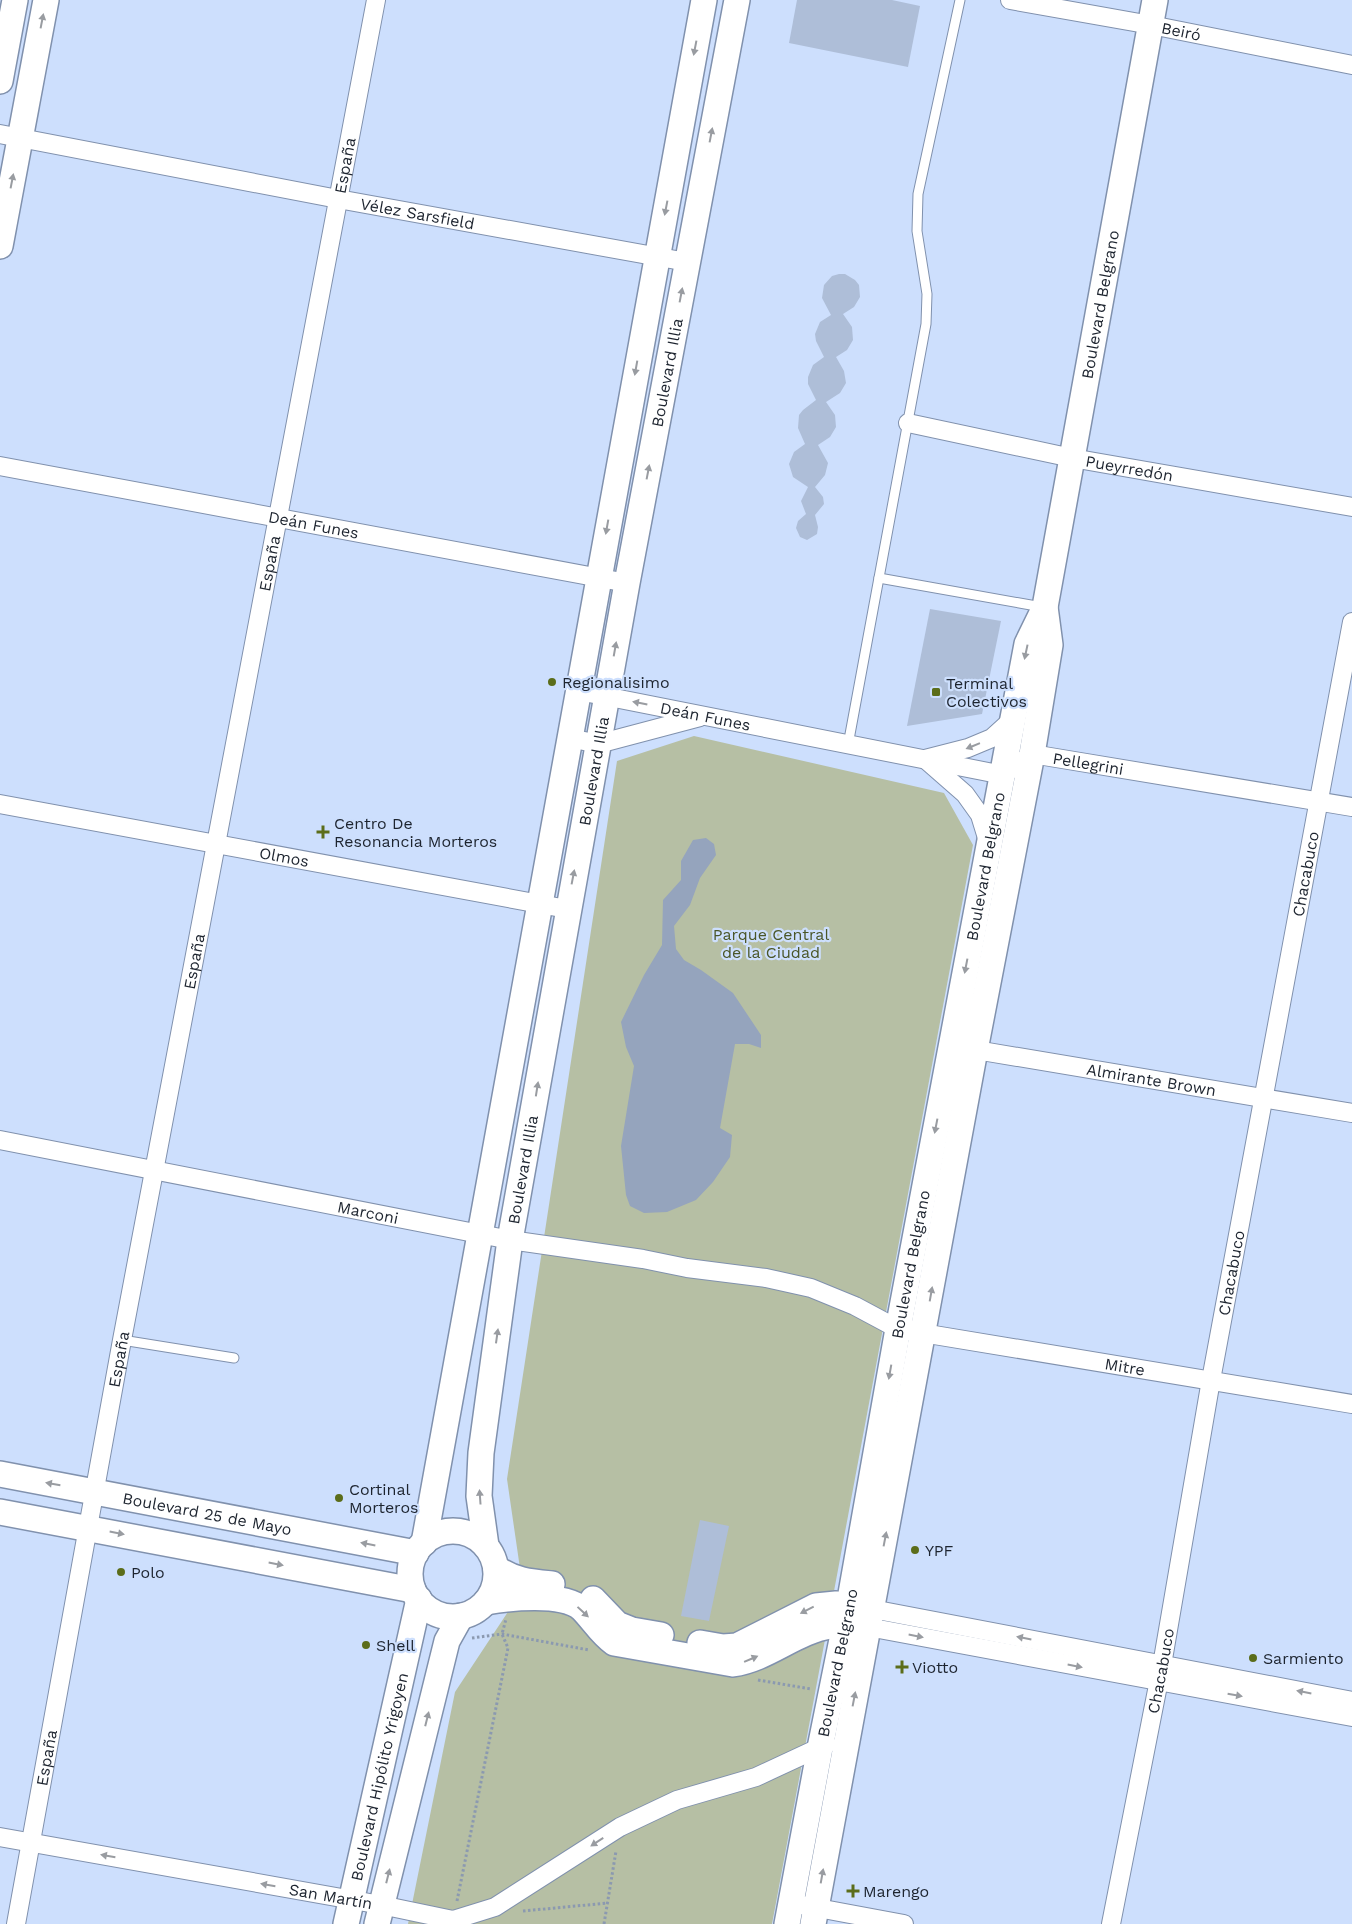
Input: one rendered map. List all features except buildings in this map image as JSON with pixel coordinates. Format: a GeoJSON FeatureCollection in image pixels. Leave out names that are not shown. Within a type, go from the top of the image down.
{"type":"FeatureCollection","features":[{"type":"Feature","properties":{"kind":"street"},"geometry":{"type":"LineString","coordinates":[[0,82],[15,0]]}},
{"type":"Feature","properties":{"kind":"street"},"geometry":{"type":"LineString","coordinates":[[0,246],[10,136],[46,0]]}},
{"type":"Feature","properties":{"kind":"street","name":"España"},"geometry":{"type":"LineString","coordinates":[[16,1924],[122,1340],[376,0]]}},
{"type":"Feature","properties":{"kind":"street","name":"Boulevard Illia"},"geometry":{"type":"LineString","coordinates":[[420,1548],[481,1233],[704,0]]}},
{"type":"Feature","properties":{"kind":"street","name":"Boulevard Illia"},"geometry":{"type":"LineString","coordinates":[[491,1557],[479,1496],[481,1453],[510,1240],[533,1116],[567,909],[737,0]]}},
{"type":"Feature","properties":{"kind":"street","name":"Beiró"},"geometry":{"type":"LineString","coordinates":[[1010,0],[1151,25],[1352,65]]}},
{"type":"Feature","properties":{"kind":"street","name":"Boulevard Belgrano"},"geometry":{"type":"LineString","coordinates":[[815,1916],[848,1735],[858,1617],[898,1330],[1027,644],[1045,607],[1155,0]]}},
{"type":"Feature","properties":{"kind":"street","name":"Vélez Sarsfield"},"geometry":{"type":"LineString","coordinates":[[10,136],[338,199],[687,262]]}},
{"type":"Feature","properties":{"kind":"street","name":"Pueyrredón"},"geometry":{"type":"LineString","coordinates":[[908,423],[1072,458],[1352,507]]}},
{"type":"Feature","properties":{"kind":"street","name":"Deán Funes"},"geometry":{"type":"LineString","coordinates":[[0,466],[627,583]]}},
{"type":"Feature","properties":{"kind":"street","name":"Boulevard Belgrano"},"geometry":{"type":"LineString","coordinates":[[789,1914],[820,1748],[858,1617],[924,1334],[975,1050],[1032,754],[1050,644],[1045,607]]}},
{"type":"Feature","properties":{"kind":"street","name":"Chacabuco"},"geometry":{"type":"LineString","coordinates":[[1111,1924],[1160,1673],[1211,1380],[1352,622]]}},
{"type":"Feature","properties":{"kind":"street","name":"Deán Funes"},"geometry":{"type":"LineString","coordinates":[[579,691],[840,743]]}},
{"type":"Feature","properties":{"kind":"street"},"geometry":{"type":"LineString","coordinates":[[570,738],[598,744],[705,716]]}},
{"type":"Feature","properties":{"kind":"street"},"geometry":{"type":"LineString","coordinates":[[925,759],[968,748],[992,738],[1013,719]]}},
{"type":"Feature","properties":{"kind":"street"},"geometry":{"type":"LineString","coordinates":[[840,743],[1003,775]]}},
{"type":"Feature","properties":{"kind":"street","name":"Pellegrini"},"geometry":{"type":"LineString","coordinates":[[1003,775],[1032,754],[1352,807]]}},
{"type":"Feature","properties":{"kind":"street"},"geometry":{"type":"LineString","coordinates":[[925,759],[965,794],[980,816],[989,846]]}},
{"type":"Feature","properties":{"kind":"street","name":"Olmos"},"geometry":{"type":"LineString","coordinates":[[0,804],[567,909]]}},
{"type":"Feature","properties":{"kind":"street","name":"Almirante Brown"},"geometry":{"type":"LineString","coordinates":[[951,1046],[1352,1113]]}},
{"type":"Feature","properties":{"kind":"street","name":"Marconi"},"geometry":{"type":"LineString","coordinates":[[0,1140],[510,1240],[577,1249],[738,1276],[766,1278],[811,1288],[856,1306],[898,1330]]}},
{"type":"Feature","properties":{"kind":"street","name":"Mitre"},"geometry":{"type":"LineString","coordinates":[[898,1330],[1352,1404]]}},
{"type":"Feature","properties":{"kind":"street","name":"Boulevard 25 de Mayo"},"geometry":{"type":"LineString","coordinates":[[0,1474],[420,1548]]}},
{"type":"Feature","properties":{"kind":"street"},"geometry":{"type":"LineString","coordinates":[[0,1512],[416,1595]]}},
{"type":"Feature","properties":{"kind":"street"},"geometry":{"type":"LineString","coordinates":[[670,1646],[617,1624],[586,1592],[570,1586],[520,1580],[508,1576],[475,1537],[462,1532],[448,1531],[435,1535],[420,1548],[411,1565],[410,1578],[416,1595],[427,1608],[437,1614],[461,1616],[474,1611],[486,1602],[512,1597],[543,1598],[567,1602],[580,1608],[607,1639],[614,1643],[670,1646],[737,1646],[816,1606],[827,1604],[858,1617],[1160,1673],[1352,1701]]}},
{"type":"Feature","properties":{"kind":"street"},"geometry":{"type":"LineString","coordinates":[[486,1602],[494,1586],[491,1557]]}},
{"type":"Feature","properties":{"kind":"street","name":"Boulevard Hipólito Yrigoyen"},"geometry":{"type":"LineString","coordinates":[[346,1924],[416,1595]]}},
{"type":"Feature","properties":{"kind":"street","name":"Boulevard Hipólito Yrigoyen"},"geometry":{"type":"LineString","coordinates":[[379,1914],[447,1641],[461,1616]]}},
{"type":"Feature","properties":{"kind":"street"},"geometry":{"type":"LineString","coordinates":[[1160,1673],[1352,1717]]}},
{"type":"Feature","properties":{"kind":"street"},"geometry":{"type":"LineString","coordinates":[[454,1920],[495,1906],[639,1817],[677,1800],[756,1777],[848,1735]]}},
{"type":"Feature","properties":{"kind":"street","name":"San Martín"},"geometry":{"type":"LineString","coordinates":[[0,1837],[350,1899],[379,1914],[454,1920]]}},
{"type":"Feature","properties":{"kind":"street"},"geometry":{"type":"LineString","coordinates":[[789,1914],[904,1924]]}},
{"type":"Feature","properties":{"kind":"lane"},"geometry":{"type":"LineString","coordinates":[[840,743],[879,578],[926,324],[928,294],[917,230],[918,194],[960,0]]}},
{"type":"Feature","properties":{"kind":"lane"},"geometry":{"type":"LineString","coordinates":[[879,578],[1045,607]]}},
{"type":"Feature","properties":{"kind":"lane"},"geometry":{"type":"LineString","coordinates":[[122,1340],[234,1358]]}},
{"type":"Feature","properties":{"kind":"path"},"geometry":{"type":"LineString","coordinates":[[454,1920],[508,1648],[502,1634],[512,1597]]}},
{"type":"Feature","properties":{"kind":"path"},"geometry":{"type":"LineString","coordinates":[[604,1924],[620,1827]]}},
{"type":"Feature","properties":{"kind":"path"},"geometry":{"type":"LineString","coordinates":[[514,1912],[608,1903]]}},
{"type":"Feature","properties":{"kind":"green space","name":"Parque Central de la Ciudad"},"geometry":{"type":"Polygon","coordinates":[[[694,736],[944,793],[973,845],[772,1924],[408,1924],[455,1692],[523,1589],[507,1479],[617,761],[694,736]]]}},
{"type":"Feature","properties":{"kind":"water"},"geometry":{"type":"Polygon","coordinates":[[[706,838],[714,844],[716,855],[700,878],[690,905],[674,926],[676,949],[684,960],[733,993],[761,1035],[761,1048],[749,1044],[735,1044],[720,1128],[732,1135],[730,1157],[713,1182],[696,1200],[667,1212],[644,1213],[630,1206],[626,1195],[621,1146],[634,1066],[626,1047],[621,1022],[644,975],[662,945],[663,900],[681,880],[681,861],[693,840],[706,838]]]}},
{"type":"Feature","properties":{"kind":"place","name":"Regionalisimo"},"geometry":{"type":"Point","coordinates":[552,682]}},
{"type":"Feature","properties":{"kind":"place","name":"Terminal Colectivos"},"geometry":{"type":"Point","coordinates":[936,692]}},
{"type":"Feature","properties":{"kind":"place","name":"Centro De Resonancia Morteros"},"geometry":{"type":"Point","coordinates":[323,832]}},
{"type":"Feature","properties":{"kind":"place","name":"Cortinal Morteros"},"geometry":{"type":"Point","coordinates":[339,1498]}},
{"type":"Feature","properties":{"kind":"place","name":"YPF"},"geometry":{"type":"Point","coordinates":[915,1550]}},
{"type":"Feature","properties":{"kind":"place","name":"Polo"},"geometry":{"type":"Point","coordinates":[121,1572]}},
{"type":"Feature","properties":{"kind":"place","name":"Shell"},"geometry":{"type":"Point","coordinates":[366,1645]}},
{"type":"Feature","properties":{"kind":"place","name":"Sarmiento"},"geometry":{"type":"Point","coordinates":[1253,1658]}},
{"type":"Feature","properties":{"kind":"place","name":"Viotto"},"geometry":{"type":"Point","coordinates":[902,1667]}},
{"type":"Feature","properties":{"kind":"place","name":"Marengo"},"geometry":{"type":"Point","coordinates":[853,1891]}}]}
